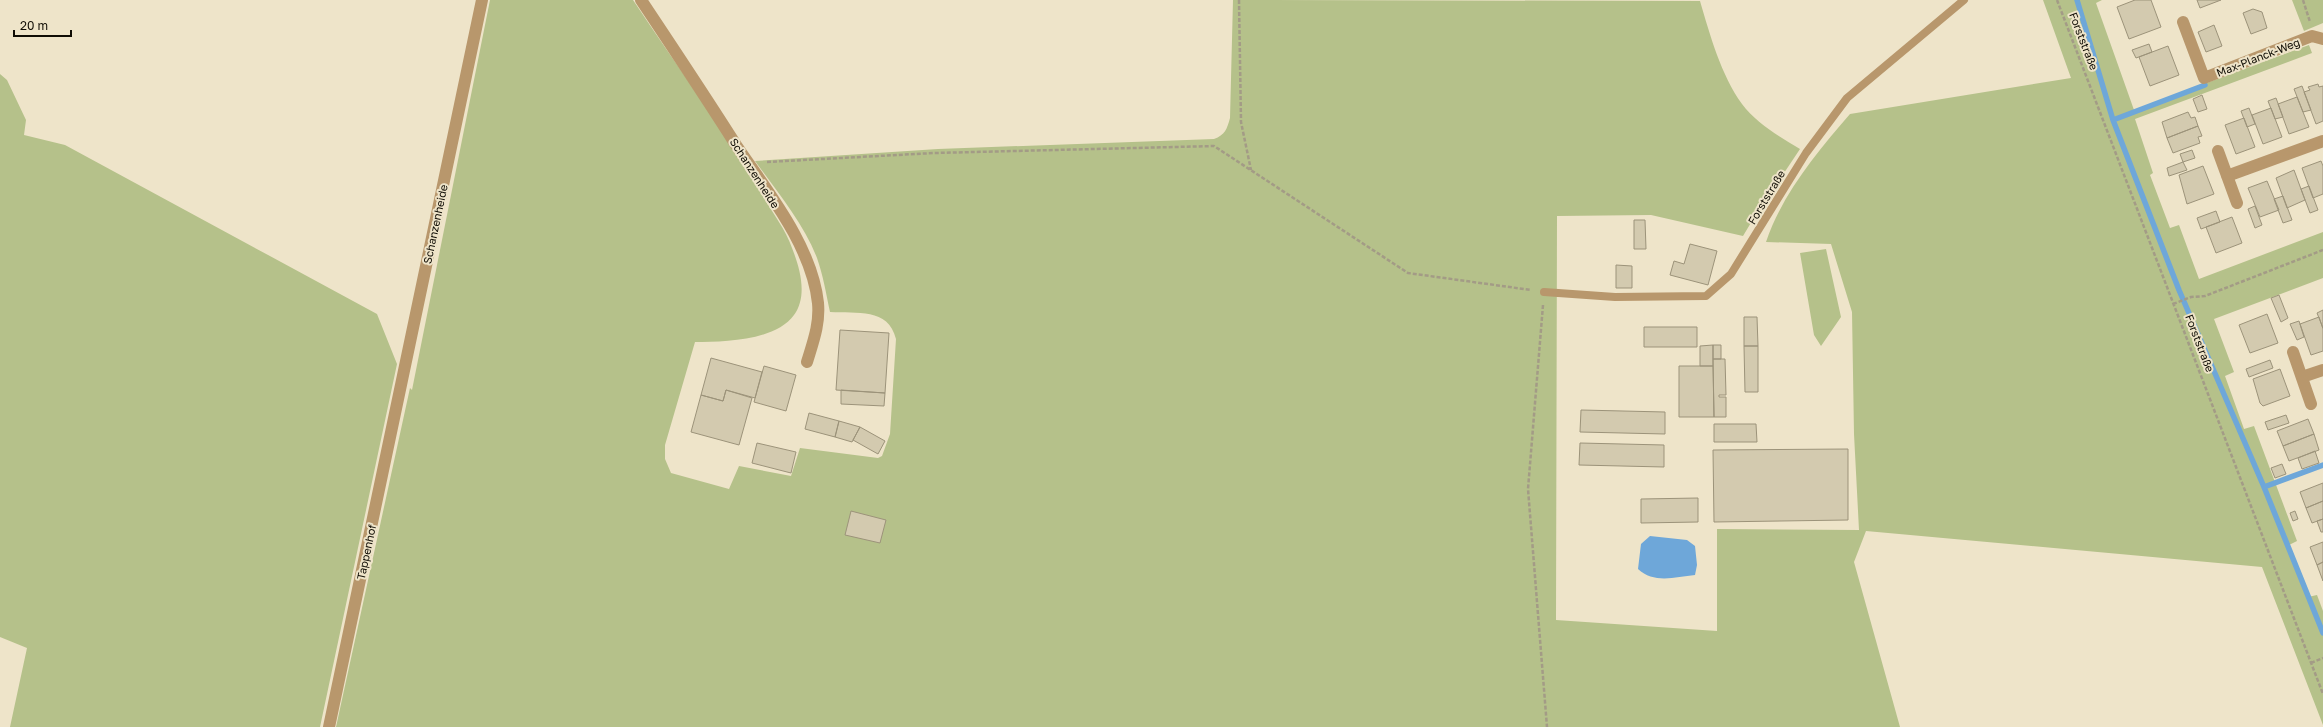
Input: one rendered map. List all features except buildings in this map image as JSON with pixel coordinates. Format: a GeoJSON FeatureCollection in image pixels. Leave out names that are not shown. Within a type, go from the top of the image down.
{"type":"FeatureCollection","features":[{"type":"Feature","properties":{"kind":"street","name":"Schanzenheide"},"geometry":{"type":"LineString","coordinates":[[403,377],[482,0]]}},
{"type":"Feature","properties":{"kind":"street","name":"Schanzenheide"},"geometry":{"type":"LineString","coordinates":[[641,0],[779,208],[804,252],[812,274],[818,303],[818,324],[807,362]]}},
{"type":"Feature","properties":{"kind":"street","name":"Max-Planck-Weg"},"geometry":{"type":"LineString","coordinates":[[2184,22],[2204,78],[2318,37]]}},
{"type":"Feature","properties":{"kind":"street"},"geometry":{"type":"LineString","coordinates":[[2227,176],[2323,140]]}},
{"type":"Feature","properties":{"kind":"street"},"geometry":{"type":"LineString","coordinates":[[2218,151],[2237,203]]}},
{"type":"Feature","properties":{"kind":"street"},"geometry":{"type":"LineString","coordinates":[[2293,352],[2311,404]]}},
{"type":"Feature","properties":{"kind":"street"},"geometry":{"type":"LineString","coordinates":[[2302,378],[2323,370]]}},
{"type":"Feature","properties":{"kind":"street","name":"Tappenhof"},"geometry":{"type":"LineString","coordinates":[[329,727],[403,377]]}},
{"type":"Feature","properties":{"kind":"lane","name":"Forststraße"},"geometry":{"type":"LineString","coordinates":[[1544,292],[1615,297],[1706,296],[1731,274],[1806,153],[1847,98],[1964,0]]}},
{"type":"Feature","properties":{"kind":"path"},"geometry":{"type":"LineString","coordinates":[[1239,0],[1241,122],[1251,170]]}},
{"type":"Feature","properties":{"kind":"path","name":"Forststraße"},"geometry":{"type":"LineString","coordinates":[[2057,0],[2323,694]]}},
{"type":"Feature","properties":{"kind":"path"},"geometry":{"type":"LineString","coordinates":[[2303,0],[2318,37]]}},
{"type":"Feature","properties":{"kind":"path"},"geometry":{"type":"LineString","coordinates":[[749,163],[934,152],[1214,146],[1408,273],[1544,292],[1528,489],[1547,727]]}},
{"type":"Feature","properties":{"kind":"path"},"geometry":{"type":"LineString","coordinates":[[2173,304],[2191,297],[2206,296],[2323,250]]}},
{"type":"Feature","properties":{"kind":"path"},"geometry":{"type":"LineString","coordinates":[[2311,662],[2323,658]]}},
{"type":"Feature","properties":{"kind":"green space"},"geometry":{"type":"Polygon","coordinates":[[[490,0],[633,0],[731,145],[789,241],[798,264],[802,291],[801,299],[794,315],[785,324],[762,335],[734,340],[695,342],[665,445],[665,459],[671,473],[729,489],[739,466],[791,476],[800,448],[878,458],[882,456],[890,434],[896,339],[892,329],[879,317],[870,314],[830,312],[821,271],[811,245],[789,208],[755,161],[938,149],[1214,139],[1221,136],[1225,131],[1230,118],[1233,0],[1700,1],[1722,68],[1742,104],[1761,123],[1800,149],[1743,236],[1651,215],[1557,216],[1556,620],[1717,631],[1717,529],[1859,530],[1854,434],[1852,312],[1831,244],[1766,242],[1781,207],[1791,190],[1814,158],[1850,114],[2071,78],[2043,0],[2102,0],[2096,3],[2134,110],[2309,45],[2312,53],[2135,119],[2153,173],[2150,175],[2170,228],[2179,225],[2199,279],[2323,232],[2323,278],[2214,319],[2234,372],[2225,376],[2244,429],[2254,426],[2297,541],[2289,545],[2308,597],[2317,595],[2323,611],[2323,725],[2262,567],[1866,531],[1854,562],[1900,727],[336,727],[410,388],[412,390],[490,0]]]}},
{"type":"Feature","properties":{"kind":"green space"},"geometry":{"type":"Polygon","coordinates":[[[2292,0],[2323,0],[2323,23],[2304,31],[2292,0]]]}},
{"type":"Feature","properties":{"kind":"green space"},"geometry":{"type":"Polygon","coordinates":[[[0,74],[7,80],[26,120],[24,135],[65,145],[377,314],[397,364],[320,727],[10,727],[27,648],[0,637],[0,74]]]}},
{"type":"Feature","properties":{"kind":"green space"},"geometry":{"type":"Polygon","coordinates":[[[1826,249],[1841,317],[1821,346],[1814,335],[1800,253],[1826,249]]]}},
{"type":"Feature","properties":{"kind":"water"},"geometry":{"type":"Polygon","coordinates":[[[1650,536],[1687,540],[1695,546],[1697,565],[1695,575],[1658,578],[1644,574],[1638,569],[1641,544],[1650,536]]]}},
{"type":"Feature","properties":{"kind":"waterway"},"geometry":{"type":"LineString","coordinates":[[2077,0],[2113,120],[2179,290],[2264,487],[2323,633]]}},
{"type":"Feature","properties":{"kind":"waterway"},"geometry":{"type":"LineString","coordinates":[[2113,120],[2205,85]]}},
{"type":"Feature","properties":{"kind":"waterway"},"geometry":{"type":"LineString","coordinates":[[2264,487],[2323,465]]}}]}
